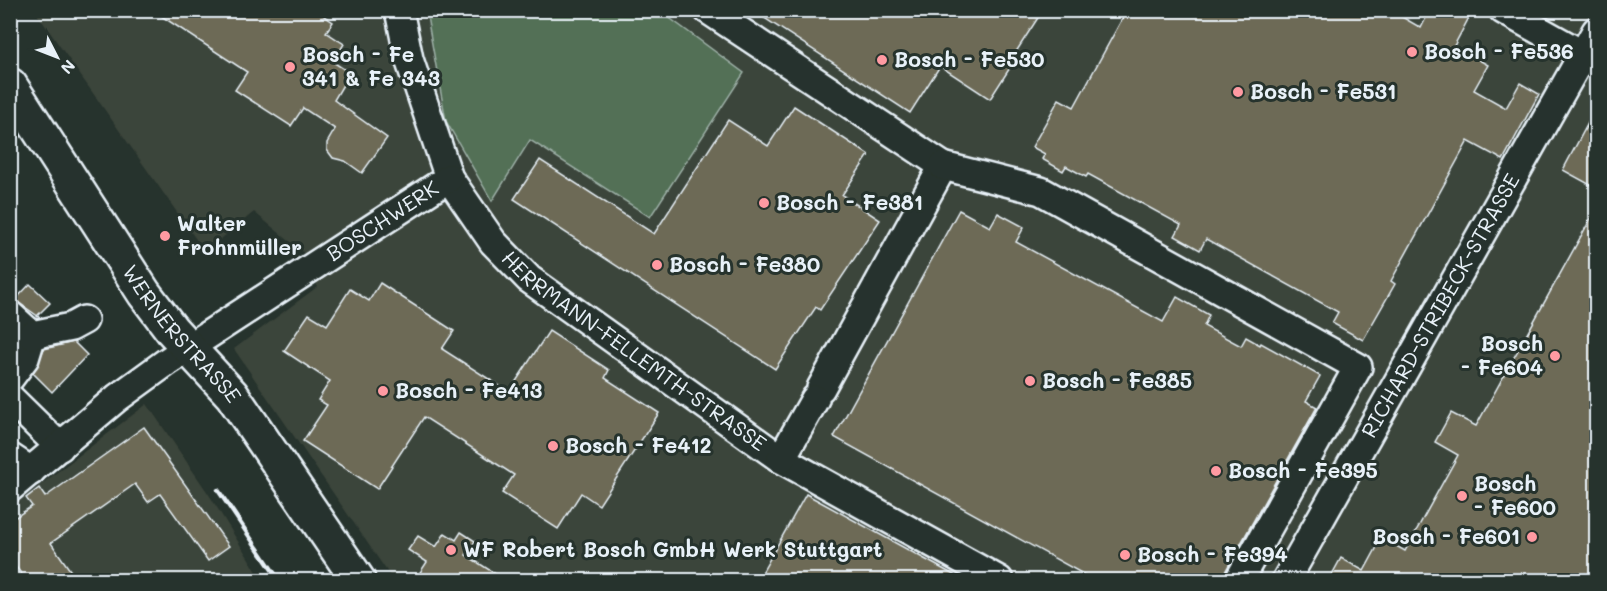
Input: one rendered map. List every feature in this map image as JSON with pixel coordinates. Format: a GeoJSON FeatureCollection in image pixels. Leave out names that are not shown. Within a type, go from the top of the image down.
{"type":"FeatureCollection","features":[{"type":"Feature","properties":{"kind":"main road","name":"WERNERSTRASSE"},"geometry":{"type":"LineString","coordinates":[[10,85],[42,131],[124,264],[156,310],[232,395],[358,580]]}},
{"type":"Feature","properties":{"kind":"street","name":"HERRMANN-FELLEMTH-STRASSE"},"geometry":{"type":"LineString","coordinates":[[399,10],[409,59],[449,178],[493,242],[529,279],[781,459],[999,580]]}},
{"type":"Feature","properties":{"kind":"street"},"geometry":{"type":"LineString","coordinates":[[708,10],[943,166],[1041,191],[1358,367],[1239,580]]}},
{"type":"Feature","properties":{"kind":"street"},"geometry":{"type":"LineString","coordinates":[[1503,10],[1590,58]]}},
{"type":"Feature","properties":{"kind":"street","name":"RICHARD-STRIBECK-STRASSE"},"geometry":{"type":"LineString","coordinates":[[1286,580],[1590,58],[1596,31]]}},
{"type":"Feature","properties":{"kind":"street"},"geometry":{"type":"LineString","coordinates":[[781,459],[943,166]]}},
{"type":"Feature","properties":{"kind":"street","name":"BOSCHWERK"},"geometry":{"type":"LineString","coordinates":[[17,472],[60,447],[117,398],[188,348],[449,178]]}},
{"type":"Feature","properties":{"kind":"street"},"geometry":{"type":"LineString","coordinates":[[10,315],[32,334]]}},
{"type":"Feature","properties":{"kind":"street"},"geometry":{"type":"LineString","coordinates":[[32,334],[71,327],[84,320]]}},
{"type":"Feature","properties":{"kind":"street"},"geometry":{"type":"LineString","coordinates":[[10,378],[25,358],[32,334]]}},
{"type":"Feature","properties":{"kind":"street"},"geometry":{"type":"LineString","coordinates":[[10,398],[60,447]]}},
{"type":"Feature","properties":{"kind":"shaded area"},"geometry":{"type":"Polygon","coordinates":[[[35,11],[1596,11],[1596,580],[393,580],[234,349],[317,287],[317,264],[254,212],[205,252],[35,11]]]}},
{"type":"Feature","properties":{"kind":"shaded area"},"geometry":{"type":"Polygon","coordinates":[[[147,404],[208,493],[262,580],[14,580],[11,575],[11,507],[147,404]]]}},
{"type":"Feature","properties":{"kind":"green space"},"geometry":{"type":"Polygon","coordinates":[[[426,11],[660,11],[744,73],[650,217],[530,140],[492,201],[446,121],[426,11]]]}},
{"type":"Feature","properties":{"kind":"building","name":"Bosch - Fe 341 & Fe 343"},"geometry":{"type":"Polygon","coordinates":[[[152,10],[315,10],[333,22],[326,32],[344,44],[333,62],[350,73],[334,100],[387,138],[362,173],[345,161],[333,158],[327,150],[327,143],[335,129],[303,108],[291,126],[235,90],[247,72],[152,10]]]}},
{"type":"Feature","properties":{"kind":"building","name":"Bosch - Fe530"},"geometry":{"type":"Polygon","coordinates":[[[752,10],[1043,10],[1012,58],[1015,60],[990,99],[940,66],[910,113],[752,10]]]}},
{"type":"Feature","properties":{"kind":"building"},"geometry":{"type":"Polygon","coordinates":[[[1127,10],[1390,10],[1421,28],[1430,10],[1473,10],[1454,46],[1488,65],[1474,90],[1506,108],[1520,83],[1539,94],[1503,160],[1468,141],[1391,281],[1395,284],[1363,340],[1332,323],[1338,312],[1206,239],[1200,250],[1175,236],[1181,225],[1088,174],[1086,177],[1066,166],[1063,171],[1042,159],[1045,154],[1032,147],[1059,99],[1074,107],[1127,10]]]}},
{"type":"Feature","properties":{"kind":"building"},"geometry":{"type":"Polygon","coordinates":[[[794,106],[869,155],[842,195],[880,220],[820,310],[816,307],[775,369],[514,199],[540,160],[654,234],[728,120],[768,146],[794,106]]]}},
{"type":"Feature","properties":{"kind":"building"},"geometry":{"type":"Polygon","coordinates":[[[1596,108],[1596,188],[1563,170],[1596,108]]]}},
{"type":"Feature","properties":{"kind":"building"},"geometry":{"type":"Polygon","coordinates":[[[1596,209],[1596,580],[1329,580],[1341,558],[1364,571],[1382,538],[1405,551],[1458,455],[1435,442],[1451,413],[1476,426],[1596,209]]]}},
{"type":"Feature","properties":{"kind":"building","name":"Bosch - Fe385"},"geometry":{"type":"Polygon","coordinates":[[[959,210],[990,227],[998,213],[1024,227],[1016,242],[1163,322],[1177,297],[1209,315],[1204,326],[1241,346],[1246,337],[1260,345],[1261,343],[1320,376],[1306,401],[1317,407],[1225,572],[1223,580],[1094,580],[834,437],[959,210]]]}},
{"type":"Feature","properties":{"kind":"building"},"geometry":{"type":"Polygon","coordinates":[[[380,283],[454,331],[442,349],[509,392],[549,331],[609,370],[605,378],[659,413],[599,505],[581,493],[558,529],[502,493],[514,475],[424,417],[377,489],[303,441],[327,405],[318,400],[330,381],[284,351],[309,314],[327,325],[350,289],[369,301],[380,283]]]}},
{"type":"Feature","properties":{"kind":"building"},"geometry":{"type":"Polygon","coordinates":[[[30,284],[50,303],[37,316],[15,300],[30,284]]]}},
{"type":"Feature","properties":{"kind":"building"},"geometry":{"type":"Polygon","coordinates":[[[74,342],[87,355],[52,392],[33,373],[44,349],[74,342]]]}},
{"type":"Feature","properties":{"kind":"building"},"geometry":{"type":"Polygon","coordinates":[[[144,427],[229,546],[208,561],[160,494],[148,502],[135,484],[51,543],[77,580],[26,580],[10,559],[10,521],[32,506],[26,498],[39,488],[45,497],[144,427]]]}},
{"type":"Feature","properties":{"kind":"building"},"geometry":{"type":"Polygon","coordinates":[[[806,494],[963,580],[758,580],[806,494]]]}},
{"type":"Feature","properties":{"kind":"building","name":"WF Robert Bosch GmbH Werk Stuttgart"},"geometry":{"type":"Polygon","coordinates":[[[461,532],[475,541],[466,555],[505,580],[415,580],[427,562],[408,550],[418,536],[436,547],[445,533],[456,540],[461,532]]]}},
{"type":"Feature","properties":{"kind":"railway"},"geometry":{"type":"LineString","coordinates":[[218,490],[279,580]]}},
{"type":"Feature","properties":{"kind":"place","name":"Bosch - Fe536"},"geometry":{"type":"Point","coordinates":[1412,52]}},
{"type":"Feature","properties":{"kind":"place","name":"Bosch - Fe530"},"geometry":{"type":"Point","coordinates":[882,60]}},
{"type":"Feature","properties":{"kind":"place","name":"Bosch - Fe 341 & Fe 343"},"geometry":{"type":"Point","coordinates":[290,67]}},
{"type":"Feature","properties":{"kind":"place","name":"Bosch - Fe531"},"geometry":{"type":"Point","coordinates":[1238,92]}},
{"type":"Feature","properties":{"kind":"place","name":"Bosch - Fe381"},"geometry":{"type":"Point","coordinates":[764,203]}},
{"type":"Feature","properties":{"kind":"place","name":"Walter Frohnmüller"},"geometry":{"type":"Point","coordinates":[165,236]}},
{"type":"Feature","properties":{"kind":"place","name":"Bosch - Fe380"},"geometry":{"type":"Point","coordinates":[657,265]}},
{"type":"Feature","properties":{"kind":"place","name":"Bosch - Fe604"},"geometry":{"type":"Point","coordinates":[1555,356]}},
{"type":"Feature","properties":{"kind":"place","name":"Bosch - Fe385"},"geometry":{"type":"Point","coordinates":[1030,381]}},
{"type":"Feature","properties":{"kind":"place","name":"Bosch - Fe413"},"geometry":{"type":"Point","coordinates":[383,391]}},
{"type":"Feature","properties":{"kind":"place","name":"Bosch - Fe412"},"geometry":{"type":"Point","coordinates":[553,446]}},
{"type":"Feature","properties":{"kind":"place","name":"Bosch - Fe395"},"geometry":{"type":"Point","coordinates":[1216,471]}},
{"type":"Feature","properties":{"kind":"place","name":"Bosch - Fe600"},"geometry":{"type":"Point","coordinates":[1462,496]}},
{"type":"Feature","properties":{"kind":"place","name":"Bosch - Fe601"},"geometry":{"type":"Point","coordinates":[1532,537]}},
{"type":"Feature","properties":{"kind":"place","name":"WF Robert Bosch GmbH Werk Stuttgart"},"geometry":{"type":"Point","coordinates":[451,550]}},
{"type":"Feature","properties":{"kind":"place","name":"Bosch - Fe394"},"geometry":{"type":"Point","coordinates":[1125,555]}}]}
